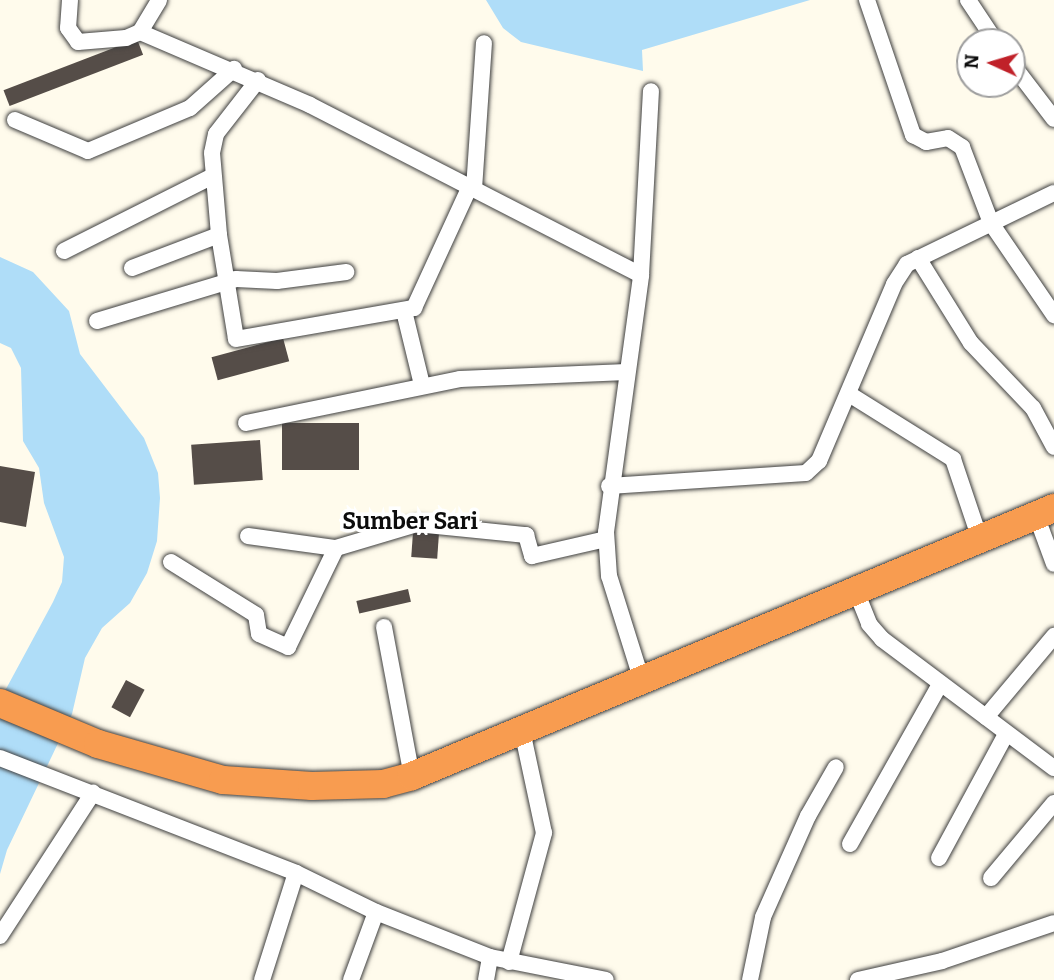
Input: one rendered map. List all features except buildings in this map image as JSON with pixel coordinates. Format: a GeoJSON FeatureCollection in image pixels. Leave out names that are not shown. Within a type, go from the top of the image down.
{"type":"FeatureCollection","features":[{"type":"Feature","properties":{"kind":"highway"},"geometry":{"type":"LineString","coordinates":[[0,703],[98,744],[162,765],[259,785],[345,786],[412,776],[1045,512]]}},
{"type":"Feature","properties":{"kind":"street"},"geometry":{"type":"LineString","coordinates":[[70,0],[68,28],[73,40],[100,41],[140,32],[234,69],[641,275]]}},
{"type":"Feature","properties":{"kind":"street"},"geometry":{"type":"LineString","coordinates":[[140,32],[159,0]]}},
{"type":"Feature","properties":{"kind":"street"},"geometry":{"type":"LineString","coordinates":[[867,0],[913,135],[926,142],[948,138],[962,147],[991,223],[1054,315]]}},
{"type":"Feature","properties":{"kind":"street"},"geometry":{"type":"LineString","coordinates":[[968,0],[987,28]]}},
{"type":"Feature","properties":{"kind":"street"},"geometry":{"type":"LineString","coordinates":[[258,80],[216,134],[213,176],[225,281],[236,339],[404,311],[416,305],[472,188],[484,43]]}},
{"type":"Feature","properties":{"kind":"street"},"geometry":{"type":"LineString","coordinates":[[15,120],[88,151],[190,108],[234,69]]}},
{"type":"Feature","properties":{"kind":"street"},"geometry":{"type":"LineString","coordinates":[[1026,82],[1054,119]]}},
{"type":"Feature","properties":{"kind":"street"},"geometry":{"type":"LineString","coordinates":[[642,681],[609,576],[606,539],[609,486],[641,275],[651,91]]}},
{"type":"Feature","properties":{"kind":"street"},"geometry":{"type":"LineString","coordinates":[[64,251],[213,176]]}},
{"type":"Feature","properties":{"kind":"street"},"geometry":{"type":"LineString","coordinates":[[609,486],[806,473],[819,461],[898,275],[918,258],[1054,193]]}},
{"type":"Feature","properties":{"kind":"street"},"geometry":{"type":"LineString","coordinates":[[132,268],[219,235]]}},
{"type":"Feature","properties":{"kind":"street"},"geometry":{"type":"LineString","coordinates":[[918,258],[971,343],[1034,408],[1054,447]]}},
{"type":"Feature","properties":{"kind":"street"},"geometry":{"type":"LineString","coordinates":[[97,321],[225,281],[286,281],[346,272]]}},
{"type":"Feature","properties":{"kind":"street"},"geometry":{"type":"LineString","coordinates":[[404,311],[422,385]]}},
{"type":"Feature","properties":{"kind":"street"},"geometry":{"type":"LineString","coordinates":[[246,422],[460,379],[627,372]]}},
{"type":"Feature","properties":{"kind":"street"},"geometry":{"type":"LineString","coordinates":[[849,394],[953,459],[980,539]]}},
{"type":"Feature","properties":{"kind":"street"},"geometry":{"type":"LineString","coordinates":[[1045,512],[1054,564]]}},
{"type":"Feature","properties":{"kind":"street"},"geometry":{"type":"LineString","coordinates":[[248,537],[336,548],[417,523],[526,535],[532,556],[606,539]]}},
{"type":"Feature","properties":{"kind":"street"},"geometry":{"type":"LineString","coordinates":[[171,562],[256,615],[259,634],[288,647],[336,548]]}},
{"type":"Feature","properties":{"kind":"street"},"geometry":{"type":"LineString","coordinates":[[856,591],[875,632],[1054,768]]}},
{"type":"Feature","properties":{"kind":"street"},"geometry":{"type":"LineString","coordinates":[[384,627],[412,776]]}},
{"type":"Feature","properties":{"kind":"street"},"geometry":{"type":"LineString","coordinates":[[986,718],[1054,636]]}},
{"type":"Feature","properties":{"kind":"street"},"geometry":{"type":"LineString","coordinates":[[850,844],[940,684]]}},
{"type":"Feature","properties":{"kind":"street"},"geometry":{"type":"LineString","coordinates":[[509,962],[544,833],[522,730]]}},
{"type":"Feature","properties":{"kind":"street"},"geometry":{"type":"LineString","coordinates":[[939,858],[1006,734]]}},
{"type":"Feature","properties":{"kind":"street"},"geometry":{"type":"LineString","coordinates":[[0,758],[296,873],[376,912],[491,957],[606,980]]}},
{"type":"Feature","properties":{"kind":"street"},"geometry":{"type":"LineString","coordinates":[[750,980],[763,917],[808,816],[836,767]]}},
{"type":"Feature","properties":{"kind":"street"},"geometry":{"type":"LineString","coordinates":[[0,936],[93,793]]}},
{"type":"Feature","properties":{"kind":"street"},"geometry":{"type":"LineString","coordinates":[[991,878],[1054,803]]}},
{"type":"Feature","properties":{"kind":"street"},"geometry":{"type":"LineString","coordinates":[[262,980],[296,873]]}},
{"type":"Feature","properties":{"kind":"street"},"geometry":{"type":"LineString","coordinates":[[351,980],[376,912]]}},
{"type":"Feature","properties":{"kind":"street"},"geometry":{"type":"LineString","coordinates":[[858,980],[942,961],[1054,923]]}},
{"type":"Feature","properties":{"kind":"street"},"geometry":{"type":"LineString","coordinates":[[486,980],[491,957]]}},
{"type":"Feature","properties":{"kind":"water"},"geometry":{"type":"Polygon","coordinates":[[[486,0],[810,0],[642,50],[643,71],[521,42],[503,28],[486,0]]]}},
{"type":"Feature","properties":{"kind":"water"},"geometry":{"type":"Polygon","coordinates":[[[0,257],[33,272],[69,311],[80,354],[144,438],[158,473],[160,498],[157,541],[147,573],[130,603],[102,628],[85,658],[72,714],[7,850],[0,874],[0,700],[62,582],[64,557],[44,503],[39,468],[23,441],[21,368],[11,348],[0,343],[0,257]]]}},
{"type":"Feature","properties":{"kind":"district","name":"Sumber Sari"},"geometry":{"type":"Point","coordinates":[410,521]}}]}
